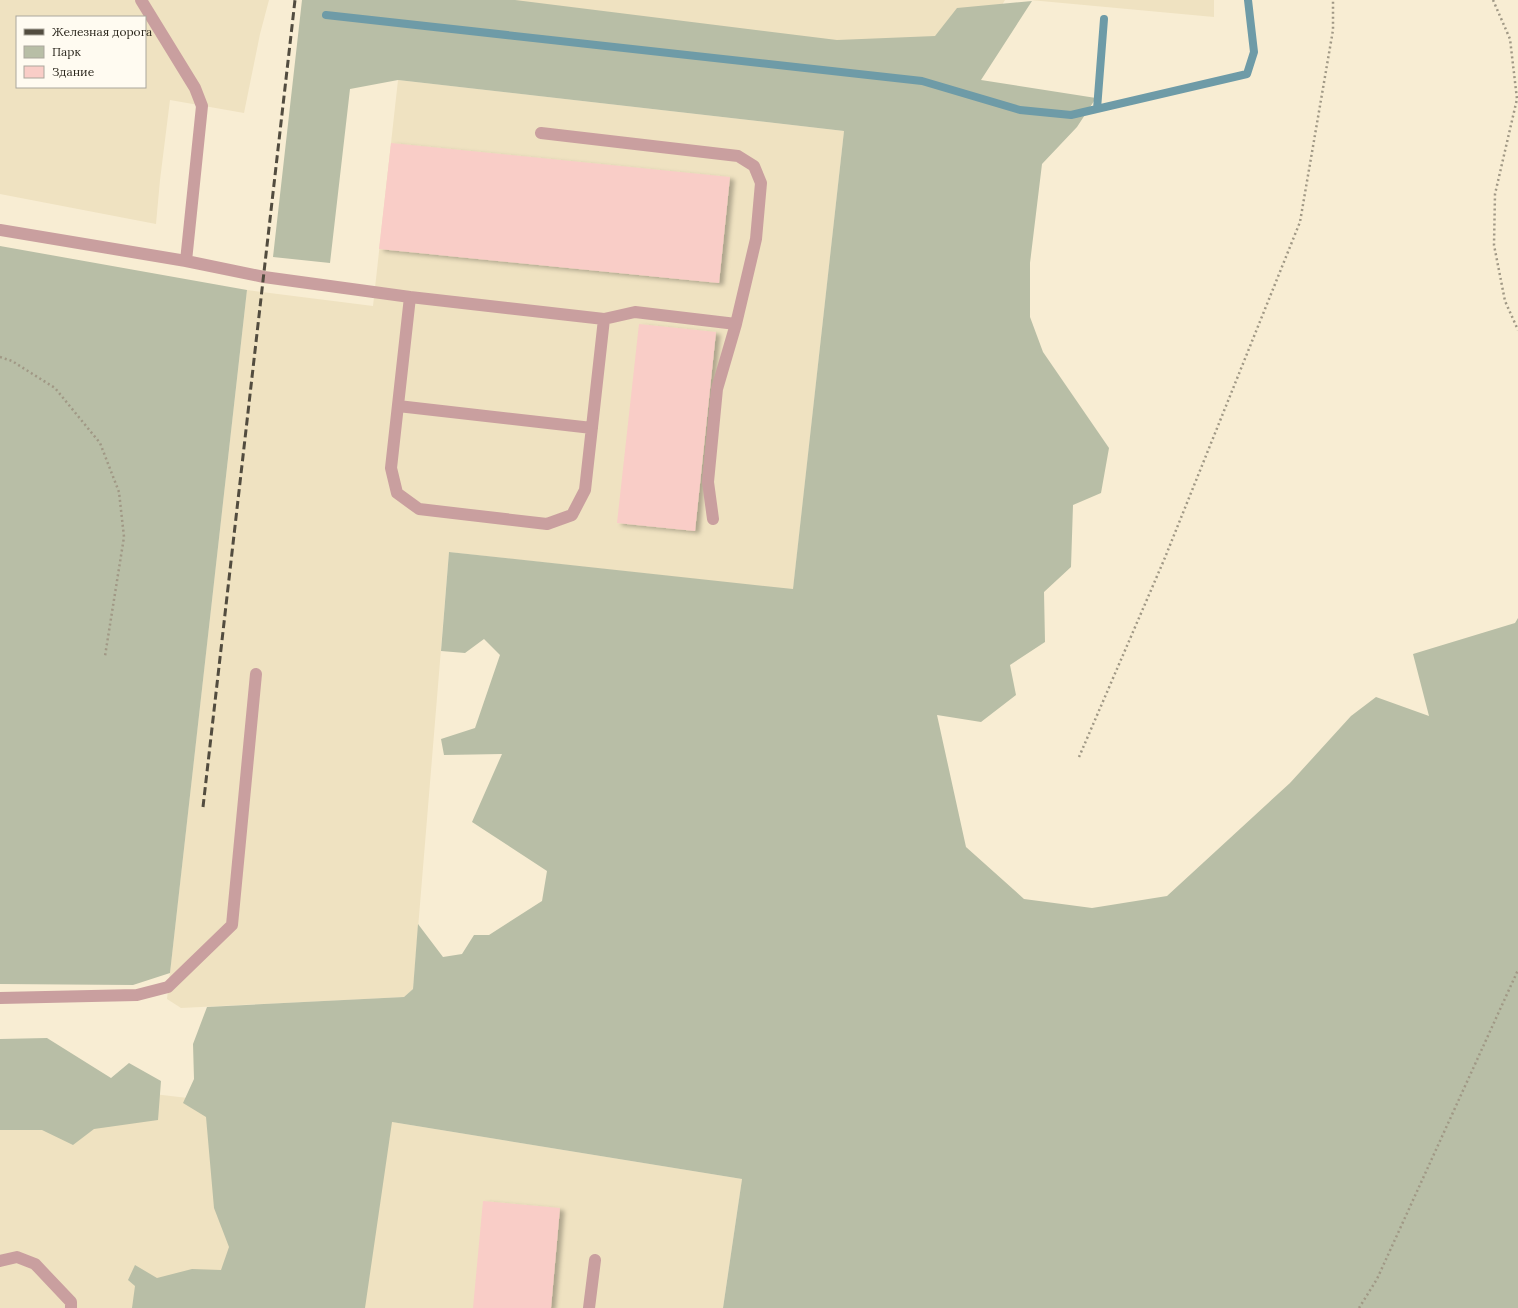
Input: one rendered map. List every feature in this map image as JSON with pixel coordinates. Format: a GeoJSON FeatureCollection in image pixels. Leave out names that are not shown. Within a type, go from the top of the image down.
{"type":"FeatureCollection","features":[{"type":"Feature","properties":{"kind":"lane"},"geometry":{"type":"LineString","coordinates":[[141,0],[195,88],[202,106],[186,261]]}},
{"type":"Feature","properties":{"kind":"lane"},"geometry":{"type":"LineString","coordinates":[[541,133],[738,156],[754,166],[761,183],[756,239],[736,324],[717,389],[708,482],[713,519]]}},
{"type":"Feature","properties":{"kind":"lane"},"geometry":{"type":"LineString","coordinates":[[0,230],[186,261],[264,277],[410,297],[604,319],[635,312],[736,324]]}},
{"type":"Feature","properties":{"kind":"lane"},"geometry":{"type":"LineString","coordinates":[[410,297],[391,468],[397,493],[419,509],[547,524],[572,515],[585,490],[604,319]]}},
{"type":"Feature","properties":{"kind":"lane"},"geometry":{"type":"LineString","coordinates":[[398,406],[592,428]]}},
{"type":"Feature","properties":{"kind":"lane"},"geometry":{"type":"LineString","coordinates":[[0,998],[137,995],[168,987],[232,925],[256,674]]}},
{"type":"Feature","properties":{"kind":"lane"},"geometry":{"type":"LineString","coordinates":[[0,1261],[17,1256],[35,1264],[71,1302],[71,1308]]}},
{"type":"Feature","properties":{"kind":"lane"},"geometry":{"type":"LineString","coordinates":[[589,1308],[595,1260]]}},
{"type":"Feature","properties":{"kind":"path"},"geometry":{"type":"LineString","coordinates":[[1079,757],[1164,560],[1300,222],[1333,30],[1333,0]]}},
{"type":"Feature","properties":{"kind":"path"},"geometry":{"type":"LineString","coordinates":[[1493,0],[1510,39],[1517,99],[1495,194],[1494,245],[1505,301],[1518,330]]}},
{"type":"Feature","properties":{"kind":"path"},"geometry":{"type":"LineString","coordinates":[[0,357],[12,361],[55,388],[100,443],[119,492],[124,537],[105,656]]}},
{"type":"Feature","properties":{"kind":"path"},"geometry":{"type":"LineString","coordinates":[[1359,1308],[1377,1279],[1518,970]]}},
{"type":"Feature","properties":{"kind":"shaded area"},"geometry":{"type":"Polygon","coordinates":[[[0,0],[269,0],[260,34],[244,113],[170,100],[156,224],[0,194],[0,0]]]}},
{"type":"Feature","properties":{"kind":"shaded area"},"geometry":{"type":"Polygon","coordinates":[[[314,0],[1005,0],[959,77],[314,0]]]}},
{"type":"Feature","properties":{"kind":"shaded area"},"geometry":{"type":"Polygon","coordinates":[[[1030,0],[1214,0],[1214,17],[1030,0]]]}},
{"type":"Feature","properties":{"kind":"shaded area"},"geometry":{"type":"Polygon","coordinates":[[[398,80],[844,131],[793,590],[449,552],[413,989],[404,997],[181,1008],[167,999],[247,290],[373,306],[398,80]]]}},
{"type":"Feature","properties":{"kind":"shaded area"},"geometry":{"type":"Polygon","coordinates":[[[0,1076],[392,1122],[742,1179],[723,1308],[0,1308],[0,1076]]]}},
{"type":"Feature","properties":{"kind":"green space"},"geometry":{"type":"Polygon","coordinates":[[[302,0],[515,0],[837,40],[935,36],[957,8],[1032,1],[981,80],[1096,98],[1077,127],[1042,164],[1030,263],[1030,317],[1043,352],[1109,448],[1101,493],[1073,505],[1071,567],[1044,592],[1045,642],[1010,665],[1016,695],[981,722],[937,715],[966,847],[1024,899],[1092,908],[1167,896],[1290,783],[1351,716],[1376,697],[1429,716],[1413,654],[1515,623],[1518,618],[1518,1308],[723,1308],[742,1179],[392,1122],[365,1308],[132,1308],[135,1286],[128,1280],[135,1265],[157,1278],[192,1269],[221,1270],[229,1247],[214,1208],[206,1117],[183,1103],[194,1079],[193,1044],[207,1007],[404,997],[413,989],[418,924],[443,957],[462,954],[474,935],[489,935],[542,901],[547,871],[472,822],[502,754],[444,755],[441,739],[475,728],[500,655],[484,639],[465,653],[441,651],[449,552],[793,589],[844,131],[398,80],[350,89],[330,263],[273,257],[302,0]]]}},
{"type":"Feature","properties":{"kind":"green space"},"geometry":{"type":"Polygon","coordinates":[[[0,246],[247,290],[170,973],[133,985],[0,984],[0,246]]]}},
{"type":"Feature","properties":{"kind":"green space"},"geometry":{"type":"Polygon","coordinates":[[[47,1038],[111,1078],[129,1063],[161,1081],[158,1120],[94,1129],[73,1145],[42,1130],[0,1130],[0,1039],[47,1038]]]}},
{"type":"Feature","properties":{"kind":"building"},"geometry":{"type":"Polygon","coordinates":[[[391,143],[730,177],[719,283],[379,249],[391,143]]]}},
{"type":"Feature","properties":{"kind":"building"},"geometry":{"type":"Polygon","coordinates":[[[639,324],[716,332],[695,531],[617,523],[639,324]]]}},
{"type":"Feature","properties":{"kind":"building"},"geometry":{"type":"Polygon","coordinates":[[[483,1201],[560,1208],[551,1308],[473,1308],[483,1201]]]}},
{"type":"Feature","properties":{"kind":"waterway"},"geometry":{"type":"LineString","coordinates":[[326,15],[922,81],[1020,110],[1071,115],[1247,74],[1254,52],[1248,0]]}},
{"type":"Feature","properties":{"kind":"waterway"},"geometry":{"type":"LineString","coordinates":[[1097,109],[1104,19]]}},
{"type":"Feature","properties":{"kind":"railway"},"geometry":{"type":"LineString","coordinates":[[203,807],[295,0]]}}]}
